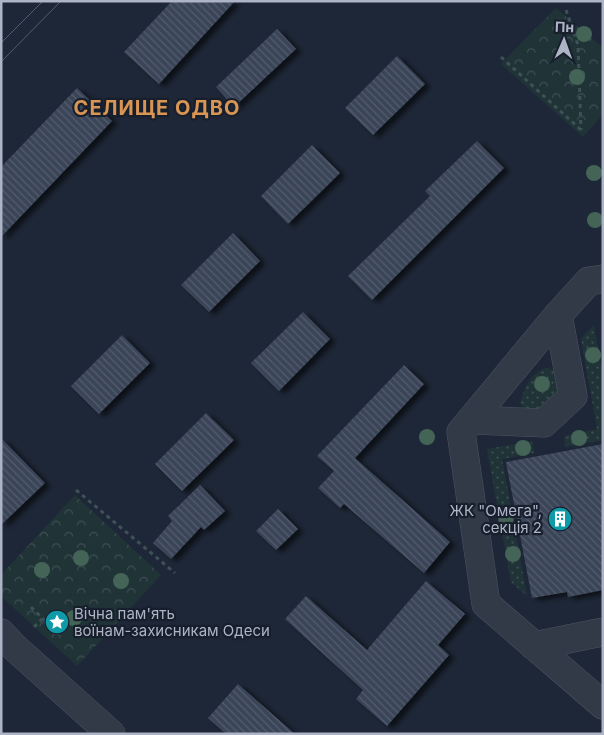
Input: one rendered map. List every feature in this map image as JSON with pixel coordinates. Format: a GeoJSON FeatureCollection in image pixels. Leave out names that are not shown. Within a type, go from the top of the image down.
{"type":"FeatureCollection","features":[{"type":"Feature","properties":{"kind":"street"},"geometry":{"type":"LineString","coordinates":[[603,279],[588,281],[461,432],[486,604],[603,705]]}},
{"type":"Feature","properties":{"kind":"street"},"geometry":{"type":"LineString","coordinates":[[471,420],[544,423],[573,396],[558,315]]}},
{"type":"Feature","properties":{"kind":"street"},"geometry":{"type":"LineString","coordinates":[[534,646],[603,632]]}},
{"type":"Feature","properties":{"kind":"street"},"geometry":{"type":"LineString","coordinates":[[1,633],[20,653],[111,734]]}},
{"type":"Feature","properties":{"kind":"path"},"geometry":{"type":"LineString","coordinates":[[502,57],[581,130],[578,45],[566,10]]}},
{"type":"Feature","properties":{"kind":"path"},"geometry":{"type":"LineString","coordinates":[[76,490],[175,573]]}},
{"type":"Feature","properties":{"kind":"path"},"geometry":{"type":"LineString","coordinates":[[31,607],[54,630]]}},
{"type":"Feature","properties":{"kind":"green space"},"geometry":{"type":"Polygon","coordinates":[[[556,8],[603,48],[603,114],[583,137],[501,64],[556,8]]]}},
{"type":"Feature","properties":{"kind":"green space"},"geometry":{"type":"Polygon","coordinates":[[[594,325],[603,378],[603,440],[565,447],[564,436],[597,429],[581,339],[594,325]]]}},
{"type":"Feature","properties":{"kind":"green space"},"geometry":{"type":"Polygon","coordinates":[[[546,368],[553,370],[558,377],[560,393],[544,407],[524,409],[520,403],[526,387],[536,373],[546,368]]]}},
{"type":"Feature","properties":{"kind":"green space"},"geometry":{"type":"Polygon","coordinates":[[[532,441],[534,453],[502,459],[527,596],[511,582],[487,449],[532,441]]]}},
{"type":"Feature","properties":{"kind":"green space"},"geometry":{"type":"Polygon","coordinates":[[[75,495],[161,575],[77,666],[1,596],[1,575],[75,495]]]}},
{"type":"Feature","properties":{"kind":"building"},"geometry":{"type":"Polygon","coordinates":[[[172,1],[235,1],[159,84],[124,52],[172,1]]]}},
{"type":"Feature","properties":{"kind":"building"},"geometry":{"type":"Polygon","coordinates":[[[277,29],[296,49],[234,107],[216,87],[277,29]]]}},
{"type":"Feature","properties":{"kind":"building"},"geometry":{"type":"Polygon","coordinates":[[[397,56],[425,84],[373,135],[345,108],[397,56]]]}},
{"type":"Feature","properties":{"kind":"building"},"geometry":{"type":"Polygon","coordinates":[[[77,88],[112,121],[1,237],[1,167],[77,88]]]}},
{"type":"Feature","properties":{"kind":"building"},"geometry":{"type":"Polygon","coordinates":[[[477,141],[504,168],[372,300],[348,276],[430,196],[425,191],[477,141]]]}},
{"type":"Feature","properties":{"kind":"building"},"geometry":{"type":"Polygon","coordinates":[[[312,145],[340,173],[288,224],[261,196],[312,145]]]}},
{"type":"Feature","properties":{"kind":"building"},"geometry":{"type":"Polygon","coordinates":[[[233,233],[260,261],[209,312],[181,285],[233,233]]]}},
{"type":"Feature","properties":{"kind":"building"},"geometry":{"type":"Polygon","coordinates":[[[303,312],[330,339],[279,391],[251,363],[303,312]]]}},
{"type":"Feature","properties":{"kind":"building"},"geometry":{"type":"Polygon","coordinates":[[[122,335],[150,363],[99,414],[71,386],[122,335]]]}},
{"type":"Feature","properties":{"kind":"building"},"geometry":{"type":"Polygon","coordinates":[[[404,365],[424,384],[355,458],[450,542],[424,573],[344,504],[340,508],[318,488],[334,471],[317,456],[404,365]]]}},
{"type":"Feature","properties":{"kind":"building"},"geometry":{"type":"Polygon","coordinates":[[[206,413],[234,440],[182,491],[155,464],[206,413]]]}},
{"type":"Feature","properties":{"kind":"building"},"geometry":{"type":"Polygon","coordinates":[[[1,438],[45,483],[1,525],[1,438]]]}},
{"type":"Feature","properties":{"kind":"building","name":"ЖК \"Омега\", секція 2"},"geometry":{"type":"Polygon","coordinates":[[[603,444],[603,590],[568,597],[567,592],[532,598],[506,462],[603,444]]]}},
{"type":"Feature","properties":{"kind":"building"},"geometry":{"type":"Polygon","coordinates":[[[200,485],[225,511],[204,530],[201,527],[171,559],[153,543],[172,521],[168,516],[200,485]]]}},
{"type":"Feature","properties":{"kind":"building"},"geometry":{"type":"Polygon","coordinates":[[[278,509],[298,529],[276,550],[256,531],[278,509]]]}},
{"type":"Feature","properties":{"kind":"building"},"geometry":{"type":"Polygon","coordinates":[[[426,581],[465,614],[438,645],[449,655],[387,726],[356,699],[363,690],[285,619],[306,596],[367,650],[426,581]]]}},
{"type":"Feature","properties":{"kind":"building"},"geometry":{"type":"Polygon","coordinates":[[[238,684],[295,734],[226,734],[208,718],[238,684]]]}},
{"type":"Feature","properties":{"kind":"tram line"},"geometry":{"type":"LineString","coordinates":[[1,43],[43,1]]}},
{"type":"Feature","properties":{"kind":"tram line"},"geometry":{"type":"LineString","coordinates":[[1,62],[61,1]]}},
{"type":"Feature","properties":{"kind":"place","name":"ЖК \"Омега\", секція 2"},"geometry":{"type":"Point","coordinates":[560,519]}},
{"type":"Feature","properties":{"kind":"place","name":"Вічна пам'ять воїнам-захисникам Одеси"},"geometry":{"type":"Point","coordinates":[57,622]}},
{"type":"Feature","properties":{"kind":"district","name":"СЕЛИЩЕ ОДВО"},"geometry":{"type":"Point","coordinates":[157,108]}}]}
